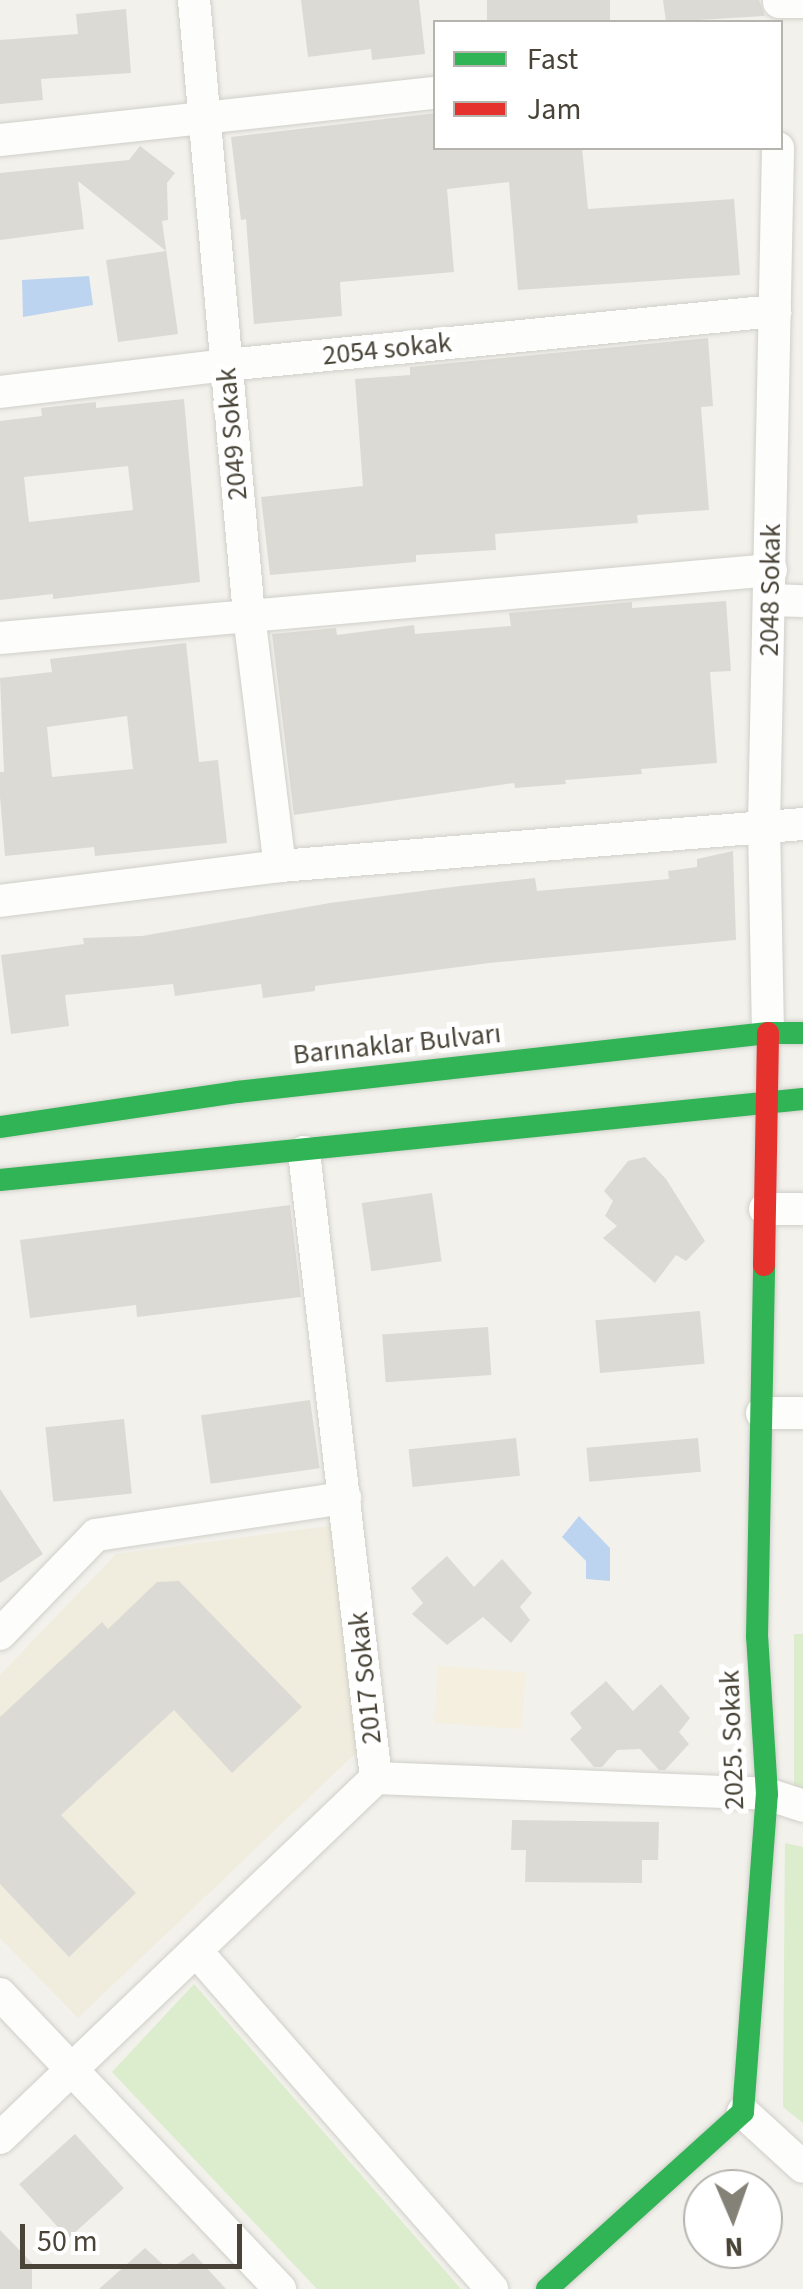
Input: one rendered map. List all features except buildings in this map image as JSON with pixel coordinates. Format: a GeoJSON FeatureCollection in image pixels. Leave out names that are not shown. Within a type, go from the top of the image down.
{"type":"FeatureCollection","features":[{"type":"Feature","properties":{"kind":"main road","name":"Barınaklar Bulvarı"},"geometry":{"type":"LineString","coordinates":[[0,1126],[238,1092],[768,1033],[803,1033]]}},
{"type":"Feature","properties":{"kind":"main road","name":"2025. Sokak"},"geometry":{"type":"LineString","coordinates":[[743,2112],[767,1794],[757,1637],[768,1033]]}},
{"type":"Feature","properties":{"kind":"main road"},"geometry":{"type":"LineString","coordinates":[[0,1180],[803,1099]]}},
{"type":"Feature","properties":{"kind":"main road"},"geometry":{"type":"LineString","coordinates":[[547,2289],[743,2112]]}},
{"type":"Feature","properties":{"kind":"street","name":"2049 Sokak"},"geometry":{"type":"LineString","coordinates":[[194,0],[249,615],[280,866]]}},
{"type":"Feature","properties":{"kind":"street"},"geometry":{"type":"LineString","coordinates":[[0,140],[433,94]]}},
{"type":"Feature","properties":{"kind":"street","name":"2048 Sokak"},"geometry":{"type":"LineString","coordinates":[[768,1033],[764,824],[782,591],[787,405],[775,312],[790,191],[779,150]]}},
{"type":"Feature","properties":{"kind":"street","name":"2054 sokak"},"geometry":{"type":"LineString","coordinates":[[0,392],[226,364],[775,312]]}},
{"type":"Feature","properties":{"kind":"street"},"geometry":{"type":"LineString","coordinates":[[0,638],[249,615],[782,591]]}},
{"type":"Feature","properties":{"kind":"street"},"geometry":{"type":"LineString","coordinates":[[0,901],[280,866],[764,824],[803,824]]}},
{"type":"Feature","properties":{"kind":"street","name":"2017 Sokak"},"geometry":{"type":"LineString","coordinates":[[304,1152],[376,1778],[767,1794],[803,1806]]}},
{"type":"Feature","properties":{"kind":"street"},"geometry":{"type":"LineString","coordinates":[[765,1209],[803,1210]]}},
{"type":"Feature","properties":{"kind":"street"},"geometry":{"type":"LineString","coordinates":[[762,1413],[803,1412]]}},
{"type":"Feature","properties":{"kind":"street"},"geometry":{"type":"LineString","coordinates":[[0,1634],[96,1535],[345,1498]]}},
{"type":"Feature","properties":{"kind":"street"},"geometry":{"type":"LineString","coordinates":[[0,2138],[74,2072],[376,1778]]}},
{"type":"Feature","properties":{"kind":"street"},"geometry":{"type":"LineString","coordinates":[[197,1952],[492,2289]]}},
{"type":"Feature","properties":{"kind":"street"},"geometry":{"type":"LineString","coordinates":[[0,1994],[280,2289]]}},
{"type":"Feature","properties":{"kind":"street"},"geometry":{"type":"LineString","coordinates":[[743,2112],[803,2167]]}},
{"type":"Feature","properties":{"kind":"shaded area"},"geometry":{"type":"Polygon","coordinates":[[[336,1525],[360,1749],[78,2018],[0,1938],[0,1675],[116,1554],[336,1525]]]}},
{"type":"Feature","properties":{"kind":"shaded area"},"geometry":{"type":"Polygon","coordinates":[[[438,1666],[526,1672],[522,1729],[434,1723],[438,1666]]]}},
{"type":"Feature","properties":{"kind":"green space"},"geometry":{"type":"Polygon","coordinates":[[[794,1634],[803,1634],[803,1789],[794,1789],[794,1634]]]}},
{"type":"Feature","properties":{"kind":"green space"},"geometry":{"type":"Polygon","coordinates":[[[785,1843],[803,1847],[803,2123],[783,2107],[785,1843]]]}},
{"type":"Feature","properties":{"kind":"green space"},"geometry":{"type":"Polygon","coordinates":[[[194,1984],[461,2289],[317,2289],[112,2072],[194,1984]]]}},
{"type":"Feature","properties":{"kind":"water"},"geometry":{"type":"Polygon","coordinates":[[[89,276],[93,305],[23,317],[22,280],[89,276]]]}},
{"type":"Feature","properties":{"kind":"water"},"geometry":{"type":"Polygon","coordinates":[[[579,1516],[610,1548],[610,1581],[586,1579],[586,1561],[562,1537],[579,1516]]]}},
{"type":"Feature","properties":{"kind":"traffic: fast"},"geometry":{"type":"LineString","coordinates":[[0,1127],[237,1092],[768,1033],[803,1033]]}},
{"type":"Feature","properties":{"kind":"traffic: fast"},"geometry":{"type":"LineString","coordinates":[[0,1180],[803,1099]]}},
{"type":"Feature","properties":{"kind":"traffic: fast"},"geometry":{"type":"LineString","coordinates":[[547,2289],[743,2112],[767,1794],[757,1637],[764,1265]]}},
{"type":"Feature","properties":{"kind":"traffic: jam"},"geometry":{"type":"LineString","coordinates":[[764,1265],[768,1033]]}}]}
